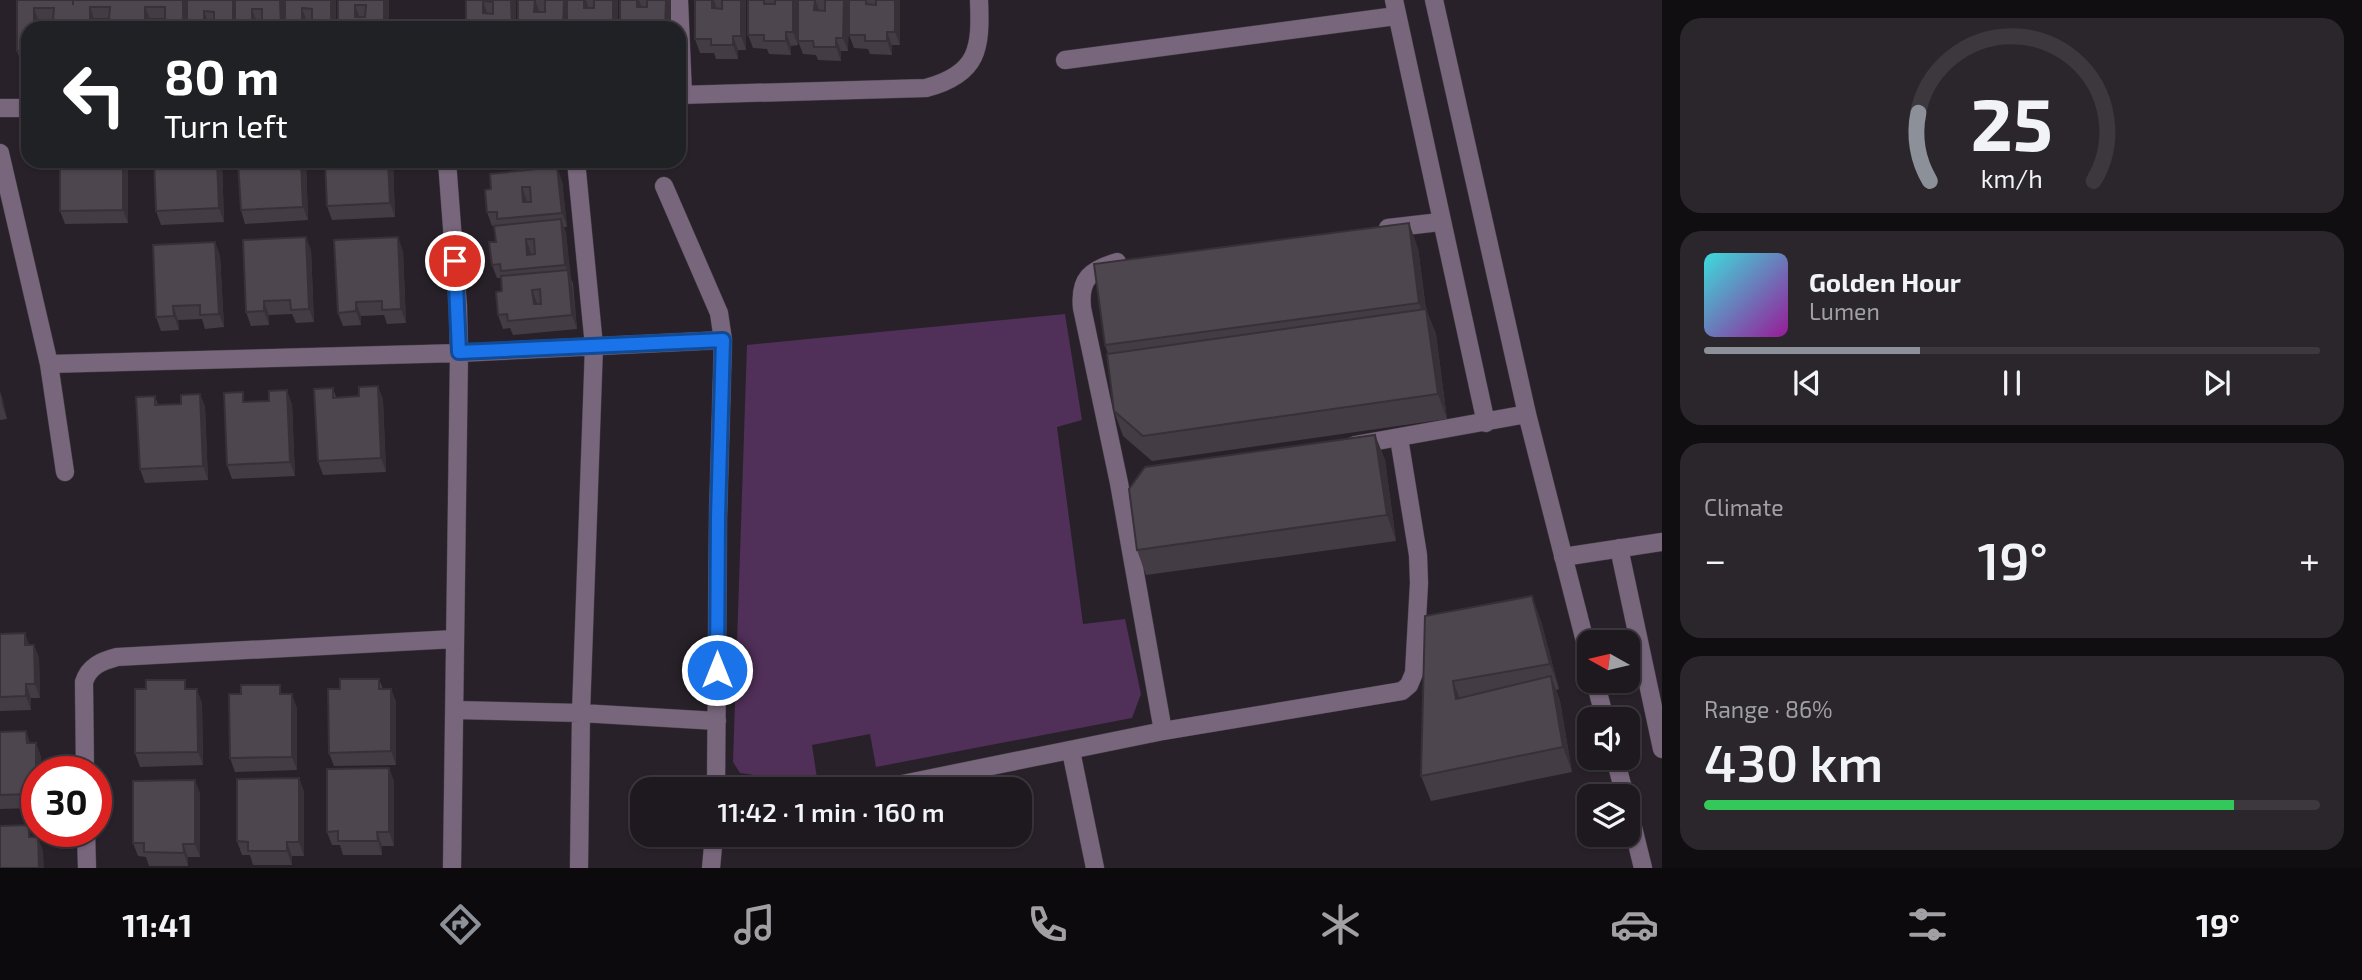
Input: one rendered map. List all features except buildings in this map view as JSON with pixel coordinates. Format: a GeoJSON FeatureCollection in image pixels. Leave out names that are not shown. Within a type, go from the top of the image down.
{"type":"FeatureCollection","features":[{"type":"Feature","properties":{"kind":"street"},"geometry":{"type":"LineString","coordinates":[[679,0],[679,21]]}},
{"type":"Feature","properties":{"kind":"street"},"geometry":{"type":"LineString","coordinates":[[686,95],[926,88],[939,84],[950,80],[970,62],[977,51],[981,37],[979,0]]}},
{"type":"Feature","properties":{"kind":"street"},"geometry":{"type":"LineString","coordinates":[[1434,0],[1527,414],[1582,630]]}},
{"type":"Feature","properties":{"kind":"street"},"geometry":{"type":"LineString","coordinates":[[1065,60],[1395,8],[1486,423]]}},
{"type":"Feature","properties":{"kind":"street"},"geometry":{"type":"LineString","coordinates":[[0,108],[21,108]]}},
{"type":"Feature","properties":{"kind":"street"},"geometry":{"type":"LineString","coordinates":[[0,153],[49,363],[65,472]]}},
{"type":"Feature","properties":{"kind":"street"},"geometry":{"type":"LineString","coordinates":[[448,168],[459,352],[452,868]]}},
{"type":"Feature","properties":{"kind":"street"},"geometry":{"type":"LineString","coordinates":[[577,168],[594,346],[581,713],[579,868]]}},
{"type":"Feature","properties":{"kind":"street"},"geometry":{"type":"LineString","coordinates":[[664,186],[719,313],[723,340],[718,517],[716,777]]}},
{"type":"Feature","properties":{"kind":"street"},"geometry":{"type":"LineString","coordinates":[[1373,230],[1440,222]]}},
{"type":"Feature","properties":{"kind":"street"},"geometry":{"type":"LineString","coordinates":[[1131,260],[1098,268],[1084,284],[1081,296],[1126,482],[1163,731]]}},
{"type":"Feature","properties":{"kind":"street"},"geometry":{"type":"LineString","coordinates":[[49,363],[459,352],[723,340]]}},
{"type":"Feature","properties":{"kind":"street"},"geometry":{"type":"LineString","coordinates":[[1333,449],[1527,414]]}},
{"type":"Feature","properties":{"kind":"street"},"geometry":{"type":"LineString","coordinates":[[939,777],[1163,731],[1402,691],[1409,685],[1414,673],[1419,583],[1418,555],[1399,438]]}},
{"type":"Feature","properties":{"kind":"street"},"geometry":{"type":"LineString","coordinates":[[1563,557],[1662,542]]}},
{"type":"Feature","properties":{"kind":"street"},"geometry":{"type":"LineString","coordinates":[[1619,548],[1662,749]]}},
{"type":"Feature","properties":{"kind":"street"},"geometry":{"type":"LineString","coordinates":[[85,756],[84,682],[87,673],[105,660],[117,657],[455,639]]}},
{"type":"Feature","properties":{"kind":"street"},"geometry":{"type":"LineString","coordinates":[[455,710],[581,713],[717,721]]}},
{"type":"Feature","properties":{"kind":"street"},"geometry":{"type":"LineString","coordinates":[[1071,751],[1095,868]]}},
{"type":"Feature","properties":{"kind":"street"},"geometry":{"type":"LineString","coordinates":[[86,847],[87,868]]}},
{"type":"Feature","properties":{"kind":"street"},"geometry":{"type":"LineString","coordinates":[[711,868],[713,847]]}},
{"type":"Feature","properties":{"kind":"street"},"geometry":{"type":"LineString","coordinates":[[1638,847],[1643,868]]}},
{"type":"Feature","properties":{"kind":"shaded area"},"geometry":{"type":"Polygon","coordinates":[[[1065,314],[1082,420],[1057,427],[1083,624],[1125,619],[1141,694],[1132,718],[876,767],[870,734],[812,745],[817,777],[768,777],[740,773],[733,762],[747,345],[1065,314]]]}},
{"type":"Feature","properties":{"kind":"route"},"geometry":{"type":"LineString","coordinates":[[455,261],[459,352],[723,340],[717,670]]}}]}
